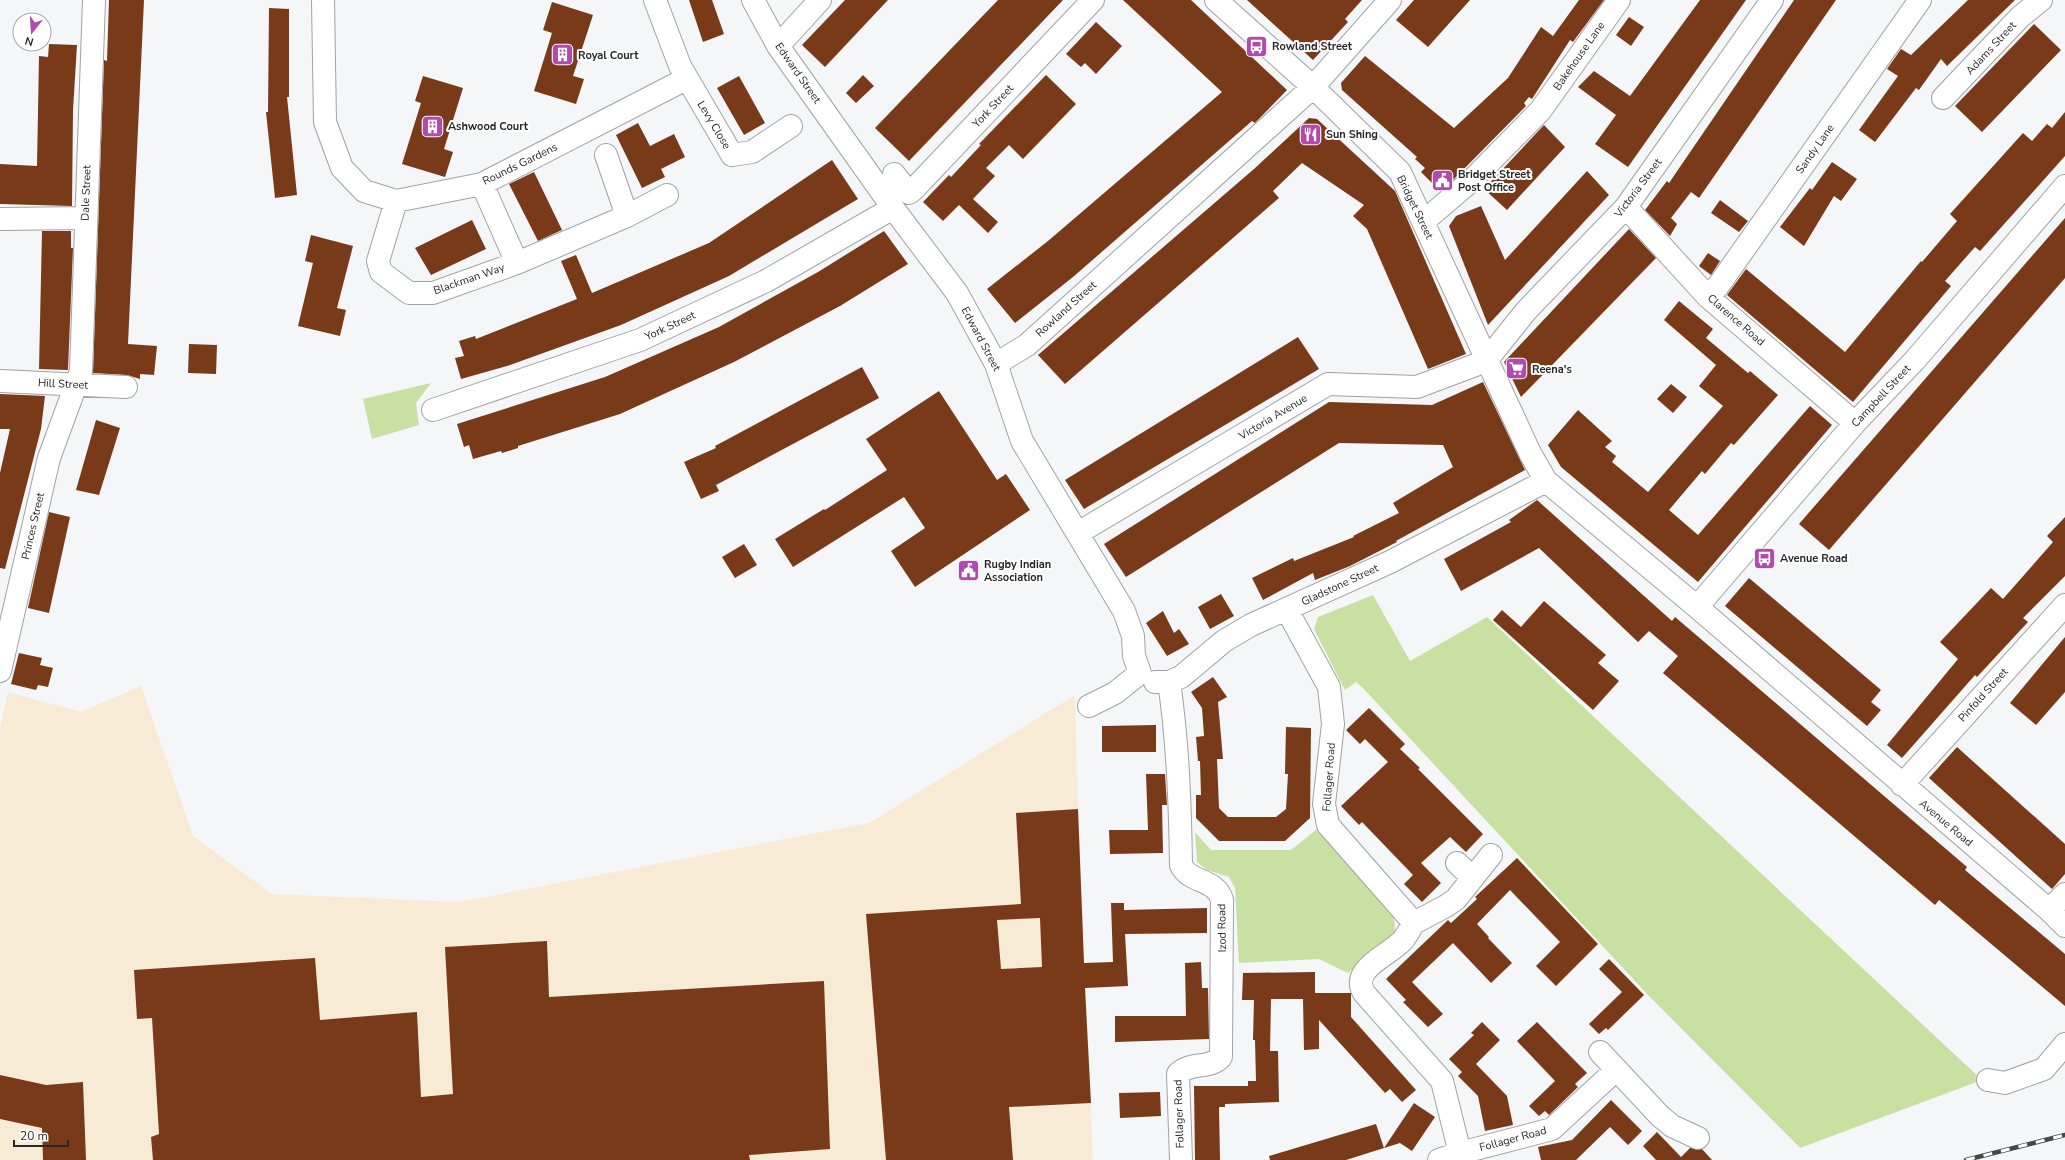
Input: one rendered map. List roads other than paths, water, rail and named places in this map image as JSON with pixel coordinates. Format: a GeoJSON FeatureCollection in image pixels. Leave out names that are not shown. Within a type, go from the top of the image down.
{"type":"FeatureCollection","features":[{"type":"Feature","properties":{"kind":"street","name":"Dale Street"},"geometry":{"type":"LineString","coordinates":[[77,385],[81,370],[85,218],[94,0]]}},
{"type":"Feature","properties":{"kind":"street","name":"Rounds Gardens"},"geometry":{"type":"LineString","coordinates":[[323,0],[325,122],[342,168],[364,191],[396,201],[482,184],[686,79]]}},
{"type":"Feature","properties":{"kind":"street"},"geometry":{"type":"LineString","coordinates":[[655,0],[686,79]]}},
{"type":"Feature","properties":{"kind":"street","name":"Edward Street"},"geometry":{"type":"LineString","coordinates":[[752,0],[778,46],[893,208],[957,293],[996,364],[1022,441],[1124,611],[1133,636],[1134,656],[1140,674]]}},
{"type":"Feature","properties":{"kind":"street"},"geometry":{"type":"LineString","coordinates":[[778,46],[820,0]]}},
{"type":"Feature","properties":{"kind":"street","name":"York Street"},"geometry":{"type":"LineString","coordinates":[[894,174],[909,193],[1093,0]]}},
{"type":"Feature","properties":{"kind":"street","name":"Bridget Street"},"geometry":{"type":"LineString","coordinates":[[1216,0],[1313,87],[1400,172],[1486,361]]}},
{"type":"Feature","properties":{"kind":"street","name":"Rowland Street"},"geometry":{"type":"LineString","coordinates":[[996,364],[1027,345],[1313,87],[1390,0]]}},
{"type":"Feature","properties":{"kind":"street","name":"Bakehouse Lane"},"geometry":{"type":"LineString","coordinates":[[1423,222],[1471,181],[1540,111],[1619,0]]}},
{"type":"Feature","properties":{"kind":"street","name":"Victoria Street"},"geometry":{"type":"LineString","coordinates":[[1486,361],[1526,311],[1626,207],[1772,0]]}},
{"type":"Feature","properties":{"kind":"street","name":"Sandy Lane"},"geometry":{"type":"LineString","coordinates":[[1708,297],[1718,286],[1920,0]]}},
{"type":"Feature","properties":{"kind":"street","name":"Adams Street"},"geometry":{"type":"LineString","coordinates":[[1943,98],[2020,16],[2041,0]]}},
{"type":"Feature","properties":{"kind":"street","name":"Levy Close"},"geometry":{"type":"LineString","coordinates":[[686,79],[732,155],[752,152],[791,126]]}},
{"type":"Feature","properties":{"kind":"street"},"geometry":{"type":"LineString","coordinates":[[606,155],[627,216]]}},
{"type":"Feature","properties":{"kind":"street","name":"Blackman Way"},"geometry":{"type":"LineString","coordinates":[[482,184],[517,263]]}},
{"type":"Feature","properties":{"kind":"street","name":"Campbell Street"},"geometry":{"type":"LineString","coordinates":[[1697,607],[1855,423],[1915,360],[2065,186]]}},
{"type":"Feature","properties":{"kind":"street","name":"Blackman Way"},"geometry":{"type":"LineString","coordinates":[[396,201],[378,261],[381,272],[409,293],[433,293],[517,263],[627,216],[667,195]]}},
{"type":"Feature","properties":{"kind":"street","name":"Clarence Road"},"geometry":{"type":"LineString","coordinates":[[1626,207],[1708,297],[1855,423]]}},
{"type":"Feature","properties":{"kind":"street","name":"York Street"},"geometry":{"type":"LineString","coordinates":[[433,410],[640,340],[766,281],[893,208]]}},
{"type":"Feature","properties":{"kind":"street"},"geometry":{"type":"LineString","coordinates":[[0,219],[85,218]]}},
{"type":"Feature","properties":{"kind":"street","name":"Avenue Road"},"geometry":{"type":"LineString","coordinates":[[1486,361],[1530,453],[1546,481],[1697,607],[2049,910],[2065,926]]}},
{"type":"Feature","properties":{"kind":"street","name":"Victoria Avenue"},"geometry":{"type":"LineString","coordinates":[[1078,533],[1328,384],[1417,387],[1486,361]]}},
{"type":"Feature","properties":{"kind":"street","name":"Hill Street"},"geometry":{"type":"LineString","coordinates":[[0,381],[126,387]]}},
{"type":"Feature","properties":{"kind":"street","name":"Princes Street"},"geometry":{"type":"LineString","coordinates":[[0,670],[49,458],[77,385]]}},
{"type":"Feature","properties":{"kind":"street","name":"Gladstone Street"},"geometry":{"type":"LineString","coordinates":[[1169,682],[1181,677],[1224,641],[1251,625],[1390,562],[1546,481]]}},
{"type":"Feature","properties":{"kind":"street","name":"Pinfold Street"},"geometry":{"type":"LineString","coordinates":[[1902,785],[2065,605]]}},
{"type":"Feature","properties":{"kind":"street","name":"Follager Road"},"geometry":{"type":"LineString","coordinates":[[1287,610],[1329,687],[1332,724],[1324,804],[1328,825],[1414,923]]}},
{"type":"Feature","properties":{"kind":"street"},"geometry":{"type":"LineString","coordinates":[[1089,706],[1115,693],[1140,674],[1153,682],[1169,682]]}},
{"type":"Feature","properties":{"kind":"street","name":"Izod Road"},"geometry":{"type":"LineString","coordinates":[[1169,682],[1180,785],[1181,865],[1185,872],[1215,887],[1220,892],[1222,900],[1221,1057],[1216,1063],[1210,1065],[1192,1066],[1182,1069]]}},
{"type":"Feature","properties":{"kind":"street"},"geometry":{"type":"LineString","coordinates":[[1460,1153],[1442,1081],[1364,993],[1360,986],[1359,980],[1364,971],[1402,941],[1414,923],[1451,902],[1491,855]]}},
{"type":"Feature","properties":{"kind":"street"},"geometry":{"type":"LineString","coordinates":[[1457,864],[1473,878]]}},
{"type":"Feature","properties":{"kind":"street"},"geometry":{"type":"LineString","coordinates":[[2049,910],[2065,894]]}},
{"type":"Feature","properties":{"kind":"street"},"geometry":{"type":"LineString","coordinates":[[1988,1080],[2005,1083],[2044,1069],[2065,1044]]}},
{"type":"Feature","properties":{"kind":"street"},"geometry":{"type":"LineString","coordinates":[[1600,1052],[1660,1116],[1672,1126],[1698,1138]]}},
{"type":"Feature","properties":{"kind":"street","name":"Follager Road"},"geometry":{"type":"LineString","coordinates":[[1181,1160],[1177,1082],[1178,1074],[1182,1069]]}},
{"type":"Feature","properties":{"kind":"street","name":"Follager Road"},"geometry":{"type":"LineString","coordinates":[[1439,1160],[1552,1129],[1616,1070]]}},
{"type":"Feature","properties":{"kind":"railway"},"geometry":{"type":"LineString","coordinates":[[1966,1160],[2065,1135]]}},
{"type":"Feature","properties":{"kind":"place","name":"Rowland Street"},"geometry":{"type":"Point","coordinates":[1256,46]}},
{"type":"Feature","properties":{"kind":"place","name":"Royal Court"},"geometry":{"type":"Point","coordinates":[563,55]}},
{"type":"Feature","properties":{"kind":"place","name":"Ashwood Court"},"geometry":{"type":"Point","coordinates":[432,126]}},
{"type":"Feature","properties":{"kind":"place","name":"Sun Shing"},"geometry":{"type":"Point","coordinates":[1310,134]}},
{"type":"Feature","properties":{"kind":"place","name":"Bridget Street Post Office"},"geometry":{"type":"Point","coordinates":[1442,180]}},
{"type":"Feature","properties":{"kind":"place","name":"Reena's"},"geometry":{"type":"Point","coordinates":[1516,369]}},
{"type":"Feature","properties":{"kind":"place","name":"Avenue Road"},"geometry":{"type":"Point","coordinates":[1765,558]}},
{"type":"Feature","properties":{"kind":"place","name":"Rugby Indian Association"},"geometry":{"type":"Point","coordinates":[969,570]}}]}
